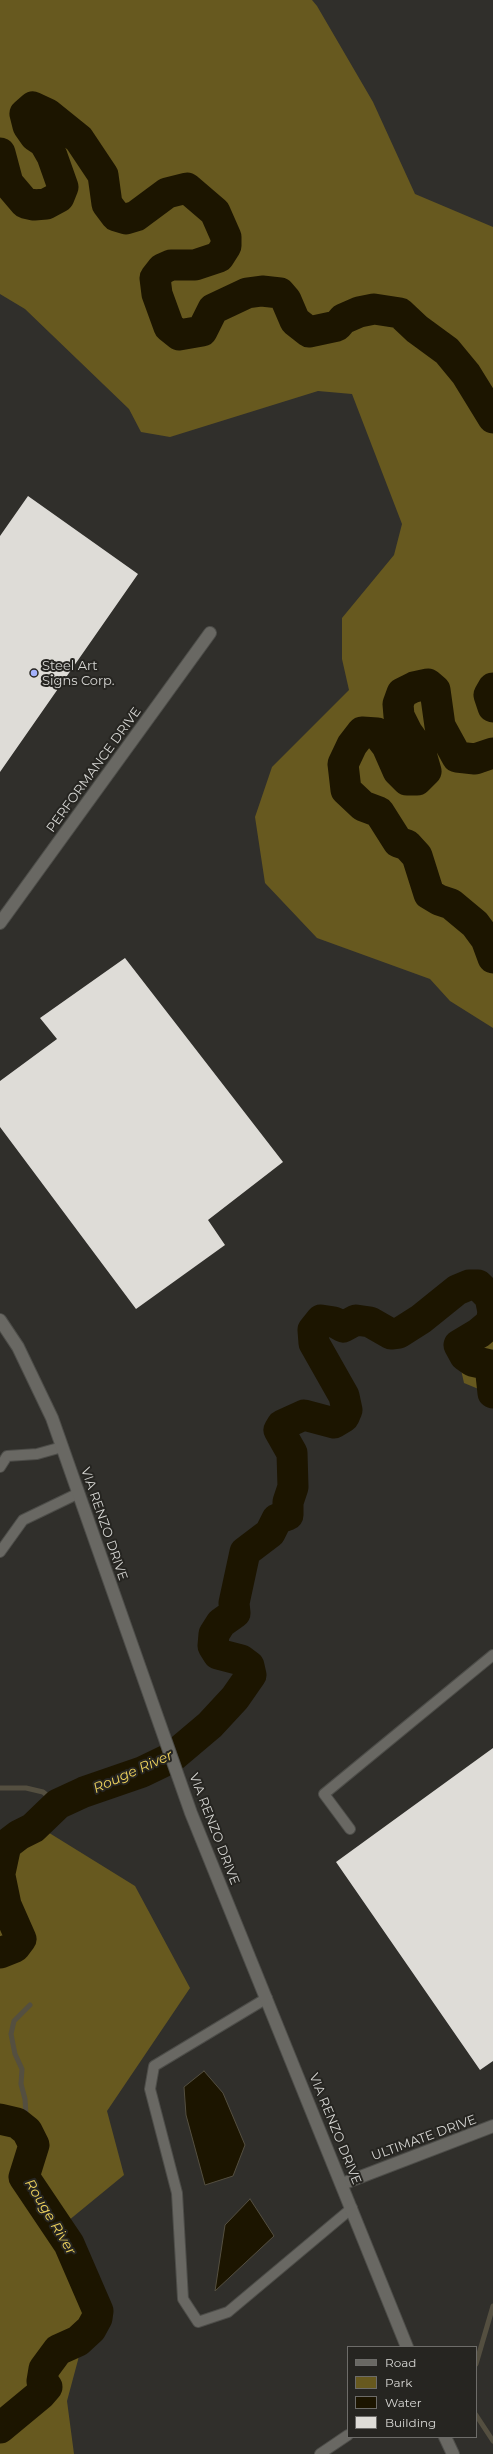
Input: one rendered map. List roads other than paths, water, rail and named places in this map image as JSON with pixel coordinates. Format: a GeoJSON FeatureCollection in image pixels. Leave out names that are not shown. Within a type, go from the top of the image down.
{"type":"FeatureCollection","features":[{"type":"Feature","properties":{"kind":"street","name":"PERFORMANCE DRIVE"},"geometry":{"type":"LineString","coordinates":[[0,923],[210,633]]}},
{"type":"Feature","properties":{"kind":"street","name":"VIA RENZO DRIVE"},"geometry":{"type":"LineString","coordinates":[[0,1320],[18,1347],[52,1418],[191,1813],[407,2346]]}},
{"type":"Feature","properties":{"kind":"street","name":"ULTIMATE DRIVE"},"geometry":{"type":"LineString","coordinates":[[342,2184],[493,2126]]}},
{"type":"Feature","properties":{"kind":"street"},"geometry":{"type":"LineString","coordinates":[[445,2438],[453,2454]]}},
{"type":"Feature","properties":{"kind":"lane"},"geometry":{"type":"LineString","coordinates":[[0,1467],[7,1456],[37,1454],[62,1447]]}},
{"type":"Feature","properties":{"kind":"lane"},"geometry":{"type":"LineString","coordinates":[[0,1552],[23,1520],[79,1493]]}},
{"type":"Feature","properties":{"kind":"lane"},"geometry":{"type":"LineString","coordinates":[[350,1829],[324,1794],[493,1656]]}},
{"type":"Feature","properties":{"kind":"lane"},"geometry":{"type":"LineString","coordinates":[[267,1998],[154,2066],[150,2089],[177,2193],[183,2299],[198,2322],[228,2312],[352,2208]]}},
{"type":"Feature","properties":{"kind":"lane"},"geometry":{"type":"LineString","coordinates":[[320,2454],[347,2436]]}},
{"type":"Feature","properties":{"kind":"water"},"geometry":{"type":"Polygon","coordinates":[[[204,2071],[223,2093],[245,2145],[233,2176],[205,2185],[186,2115],[184,2087],[204,2071]]]}},
{"type":"Feature","properties":{"kind":"water"},"geometry":{"type":"Polygon","coordinates":[[[250,2199],[274,2236],[215,2291],[225,2225],[250,2199]]]}},
{"type":"Feature","properties":{"kind":"waterway","name":"Rouge River"},"geometry":{"type":"LineString","coordinates":[[0,153],[8,183],[25,203],[34,205],[46,204],[59,197],[63,187],[52,156],[44,142],[35,136],[28,126],[25,114],[33,107],[48,114],[79,139],[103,175],[107,204],[116,216],[126,219],[136,216],[167,193],[187,188],[215,212],[226,237],[226,246],[219,257],[195,265],[171,265],[162,269],[155,278],[157,294],[169,327],[179,335],[202,331],[213,309],[247,293],[262,291],[280,293],[286,300],[295,321],[309,332],[337,326],[343,319],[359,312],[374,309],[400,313],[417,329],[447,351],[466,374],[493,418]]}},
{"type":"Feature","properties":{"kind":"waterway","name":"Rouge River"},"geometry":{"type":"LineString","coordinates":[[493,753],[475,759],[457,757],[440,726],[435,690],[428,684],[414,687],[402,693],[398,704],[399,716],[407,732],[420,750],[426,771],[417,780],[407,780],[398,771],[387,746],[377,733],[362,732],[352,745],[343,764],[346,790],[363,806],[379,812],[398,842],[407,845],[417,856],[429,894],[439,900],[451,904],[475,924],[486,939],[493,958]]}},
{"type":"Feature","properties":{"kind":"waterway","name":"Rouge River"},"geometry":{"type":"LineString","coordinates":[[493,688],[489,695],[493,707]]}},
{"type":"Feature","properties":{"kind":"waterway","name":"Rouge River"},"geometry":{"type":"LineString","coordinates":[[0,1873],[6,1845],[19,1835],[33,1828],[58,1804],[84,1792],[142,1772],[171,1758],[210,1725],[235,1698],[251,1675],[249,1666],[241,1660],[218,1654],[213,1646],[214,1634],[221,1623],[235,1613],[234,1603],[245,1552],[270,1533],[277,1519],[288,1515],[288,1502],[293,1487],[292,1453],[279,1430],[282,1425],[304,1415],[334,1423],[344,1417],[347,1410],[344,1396],[314,1343],[313,1330],[321,1320],[334,1322],[343,1327],[356,1320],[370,1322],[391,1334],[399,1333],[421,1319],[457,1290],[469,1285],[478,1285],[490,1297],[493,1312],[491,1323],[479,1333],[459,1345],[465,1356],[472,1361],[490,1365],[493,1393]]}},
{"type":"Feature","properties":{"kind":"waterway"},"geometry":{"type":"LineString","coordinates":[[0,1788],[26,1788],[43,1792],[58,1804]]}},
{"type":"Feature","properties":{"kind":"waterway","name":"Rouge River"},"geometry":{"type":"LineString","coordinates":[[0,1876],[6,1905],[21,1939],[15,1947],[0,1953]]}},
{"type":"Feature","properties":{"kind":"waterway"},"geometry":{"type":"LineString","coordinates":[[27,2131],[25,2099],[21,2084],[22,2069],[15,2054],[11,2034],[14,2021],[30,2005]]}},
{"type":"Feature","properties":{"kind":"waterway","name":"Rouge River"},"geometry":{"type":"LineString","coordinates":[[0,2119],[17,2123],[27,2131],[34,2145],[24,2177],[69,2244],[98,2311],[97,2318],[91,2329],[78,2341],[58,2350],[44,2369],[42,2381],[47,2387],[41,2394],[0,2428]]}},
{"type":"Feature","properties":{"kind":"waterway"},"geometry":{"type":"LineString","coordinates":[[477,2361],[493,2306]]}},
{"type":"Feature","properties":{"kind":"waterway"},"geometry":{"type":"LineString","coordinates":[[477,2417],[493,2441]]}},
{"type":"Feature","properties":{"kind":"place","name":"Steel Art Signs Corp."},"geometry":{"type":"Point","coordinates":[34,673]}}]}
